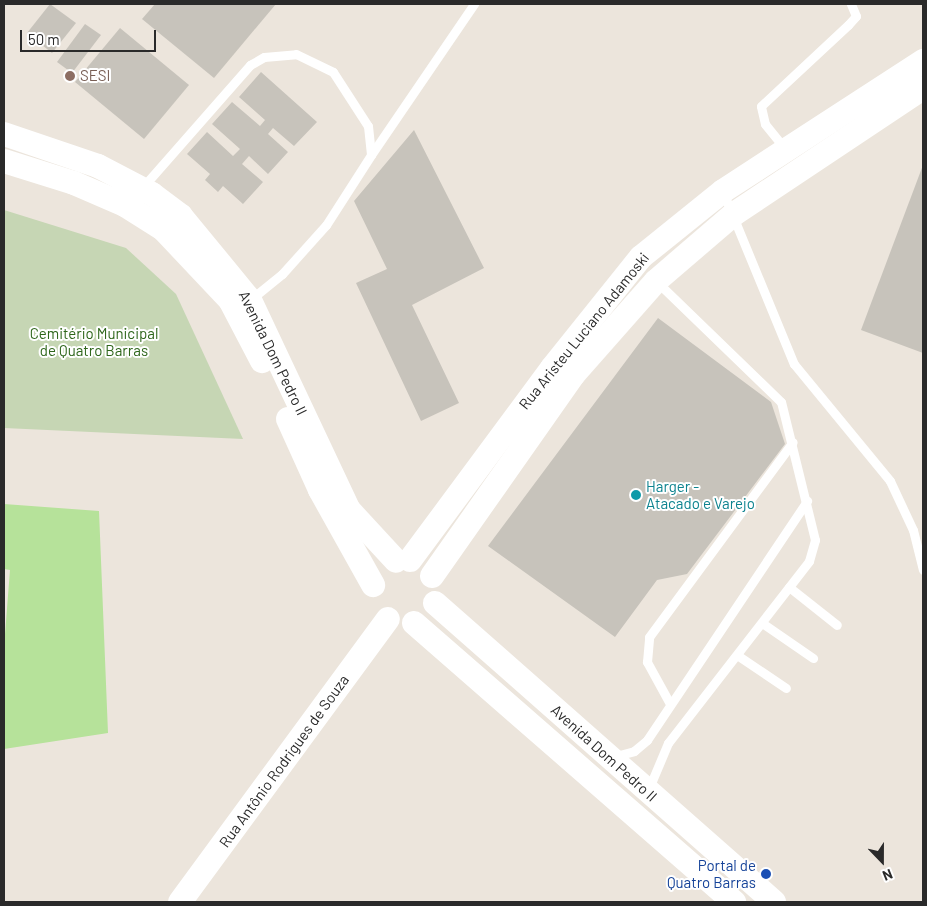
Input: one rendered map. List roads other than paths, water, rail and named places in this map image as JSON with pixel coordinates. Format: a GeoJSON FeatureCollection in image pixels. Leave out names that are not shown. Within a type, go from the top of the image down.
{"type":"FeatureCollection","features":[{"type":"Feature","properties":{"kind":"main road","name":"Rua Aristeu Luciano Adamoski"},"geometry":{"type":"LineString","coordinates":[[432,576],[574,374],[656,281],[793,160],[923,61]]}},
{"type":"Feature","properties":{"kind":"main road","name":"Rua Aristeu Luciano Adamoski"},"geometry":{"type":"LineString","coordinates":[[403,560],[641,257],[723,191],[793,160],[923,88]]}},
{"type":"Feature","properties":{"kind":"main road","name":"Avenida Dom Pedro II"},"geometry":{"type":"LineString","coordinates":[[4,134],[98,166],[142,188],[181,216],[250,300],[349,510],[403,560],[432,576]]}},
{"type":"Feature","properties":{"kind":"main road","name":"Avenida Dom Pedro II"},"geometry":{"type":"LineString","coordinates":[[4,160],[124,206],[163,230],[208,274],[230,300],[320,490],[373,585],[378,610],[388,619]]}},
{"type":"Feature","properties":{"kind":"main road"},"geometry":{"type":"LineString","coordinates":[[373,585],[381,570],[403,560]]}},
{"type":"Feature","properties":{"kind":"main road"},"geometry":{"type":"LineString","coordinates":[[388,619],[414,622],[435,603],[432,576]]}},
{"type":"Feature","properties":{"kind":"main road","name":"Avenida Dom Pedro II"},"geometry":{"type":"LineString","coordinates":[[435,603],[647,793],[774,902]]}},
{"type":"Feature","properties":{"kind":"main road","name":"Rua Antônio Rodrigues de Souza"},"geometry":{"type":"LineString","coordinates":[[180,902],[388,619]]}},
{"type":"Feature","properties":{"kind":"main road","name":"Avenida Dom Pedro II"},"geometry":{"type":"LineString","coordinates":[[414,622],[734,902]]}},
{"type":"Feature","properties":{"kind":"lane"},"geometry":{"type":"LineString","coordinates":[[250,300],[282,274],[326,225],[371,155],[474,4]]}},
{"type":"Feature","properties":{"kind":"lane"},"geometry":{"type":"LineString","coordinates":[[793,160],[765,124],[762,106],[848,26],[856,16],[851,4]]}},
{"type":"Feature","properties":{"kind":"lane"},"geometry":{"type":"LineString","coordinates":[[142,188],[250,65],[264,57],[296,54],[333,72],[368,126],[371,155]]}},
{"type":"Feature","properties":{"kind":"lane"},"geometry":{"type":"LineString","coordinates":[[723,191],[794,364],[890,481],[913,530],[923,570]]}},
{"type":"Feature","properties":{"kind":"lane"},"geometry":{"type":"LineString","coordinates":[[647,793],[668,743],[809,561],[815,540],[793,442],[781,402],[656,281]]}},
{"type":"Feature","properties":{"kind":"lane"},"geometry":{"type":"LineString","coordinates":[[669,702],[647,662],[649,637],[793,442]]}},
{"type":"Feature","properties":{"kind":"lane"},"geometry":{"type":"LineString","coordinates":[[610,758],[634,750],[647,740],[669,702],[807,501]]}},
{"type":"Feature","properties":{"kind":"lane"},"geometry":{"type":"LineString","coordinates":[[789,587],[837,625]]}},
{"type":"Feature","properties":{"kind":"lane"},"geometry":{"type":"LineString","coordinates":[[762,623],[813,658]]}},
{"type":"Feature","properties":{"kind":"lane"},"geometry":{"type":"LineString","coordinates":[[737,655],[786,688]]}},
{"type":"Feature","properties":{"kind":"place","name":"SESI"},"geometry":{"type":"Point","coordinates":[70,76]}},
{"type":"Feature","properties":{"kind":"place","name":"Harger - Atacado e Varejo"},"geometry":{"type":"Point","coordinates":[636,495]}},
{"type":"Feature","properties":{"kind":"place","name":"Portal de Quatro Barras"},"geometry":{"type":"Point","coordinates":[766,874]}},
{"type":"Feature","properties":{"kind":"park label","name":"Cemitério Municipal de Quatro Barras"},"geometry":{"type":"Point","coordinates":[94,342]}}]}
